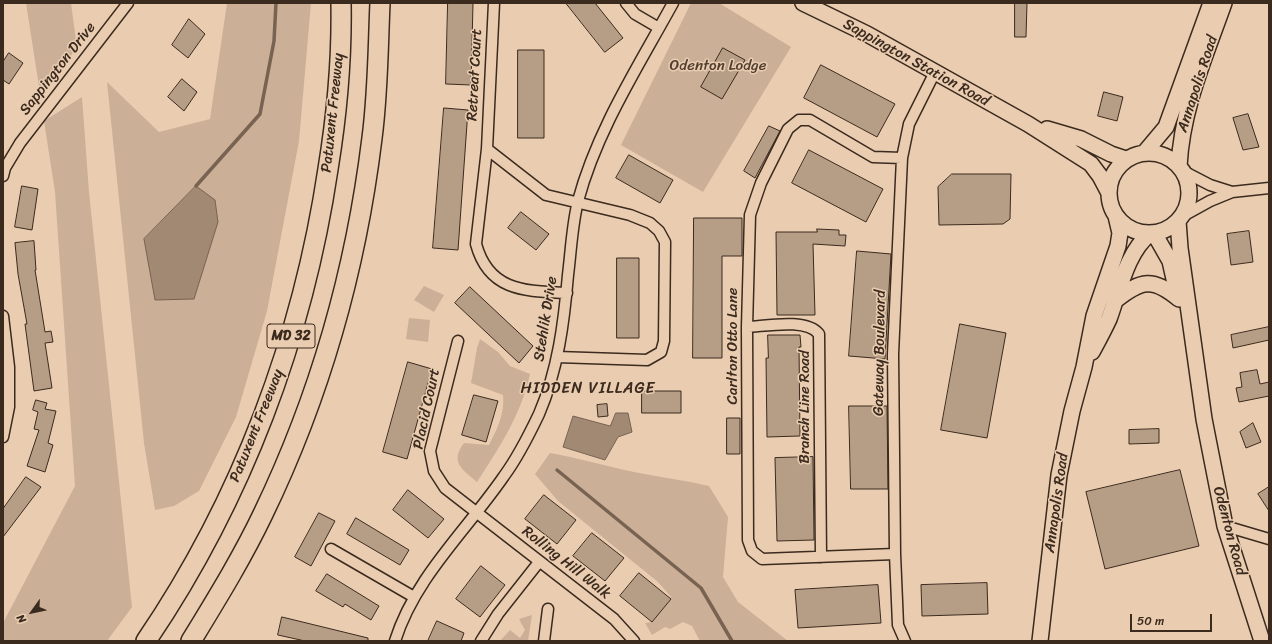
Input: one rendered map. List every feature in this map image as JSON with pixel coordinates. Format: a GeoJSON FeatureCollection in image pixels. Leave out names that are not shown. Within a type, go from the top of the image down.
{"type":"FeatureCollection","features":[{"type":"Feature","properties":{"kind":"highway","name":"Patuxent Freeway"},"geometry":{"type":"LineString","coordinates":[[146,641],[192,567],[228,497],[258,429],[284,360],[314,253],[324,200],[334,135],[338,89],[341,3]]}},
{"type":"Feature","properties":{"kind":"highway","name":"MD 32"},"geometry":{"type":"LineString","coordinates":[[191,641],[223,589],[269,501],[294,445],[319,379],[337,318],[357,231],[373,138],[378,76],[380,3]]}},
{"type":"Feature","properties":{"kind":"main road","name":"Sappington Station Road"},"geometry":{"type":"LineString","coordinates":[[803,3],[867,34],[1028,124],[1091,164],[1109,192]]}},
{"type":"Feature","properties":{"kind":"main road","name":"Annapolis Road"},"geometry":{"type":"LineString","coordinates":[[1145,152],[1166,127],[1211,3]]}},
{"type":"Feature","properties":{"kind":"main road","name":"Annapolis Road"},"geometry":{"type":"LineString","coordinates":[[1181,169],[1180,139],[1186,110],[1224,3]]}},
{"type":"Feature","properties":{"kind":"main road","name":"Sappington Station Road"},"geometry":{"type":"LineString","coordinates":[[1028,124],[1081,139],[1111,154],[1126,159]]}},
{"type":"Feature","properties":{"kind":"main road"},"geometry":{"type":"LineString","coordinates":[[1145,152],[1158,153],[1171,159],[1181,169],[1186,178],[1189,191],[1188,205],[1180,219],[1168,229],[1152,234],[1128,228],[1112,211],[1109,192],[1112,176],[1118,166],[1126,159],[1145,152]]}},
{"type":"Feature","properties":{"kind":"main road","name":"Annapolis Road"},"geometry":{"type":"LineString","coordinates":[[1040,641],[1059,476],[1094,316],[1118,246],[1120,233],[1116,216]]}},
{"type":"Feature","properties":{"kind":"main road","name":"Odenton Road"},"geometry":{"type":"LineString","coordinates":[[1180,219],[1204,419]]}},
{"type":"Feature","properties":{"kind":"main road","name":"Annapolis Road"},"geometry":{"type":"LineString","coordinates":[[1084,367],[1108,321],[1134,251],[1142,240],[1152,234]]}},
{"type":"Feature","properties":{"kind":"main road","name":"Odenton Road"},"geometry":{"type":"LineString","coordinates":[[1152,234],[1170,261],[1225,526],[1262,641]]}},
{"type":"Feature","properties":{"kind":"main road"},"geometry":{"type":"LineString","coordinates":[[1115,301],[1131,288],[1150,282],[1165,288],[1179,299]]}},
{"type":"Feature","properties":{"kind":"street","name":"Sappington Drive"},"geometry":{"type":"LineString","coordinates":[[3,176],[5,168],[20,143],[128,3]]}},
{"type":"Feature","properties":{"kind":"street","name":"Retreat Court"},"geometry":{"type":"LineString","coordinates":[[494,3],[487,149],[476,244],[480,258],[490,272],[508,285],[523,291],[567,293]]}},
{"type":"Feature","properties":{"kind":"street"},"geometry":{"type":"LineString","coordinates":[[626,3],[635,14],[659,28]]}},
{"type":"Feature","properties":{"kind":"street","name":"Stehlik Drive"},"geometry":{"type":"LineString","coordinates":[[395,641],[414,597],[444,552],[505,476],[539,412],[557,357],[567,293],[578,203],[594,151],[612,113],[672,3]]}},
{"type":"Feature","properties":{"kind":"street","name":"Gateway Boulevard"},"geometry":{"type":"LineString","coordinates":[[905,641],[898,625],[895,554],[893,354],[902,158],[909,124],[935,72]]}},
{"type":"Feature","properties":{"kind":"street","name":"Carlton Otto Lane"},"geometry":{"type":"LineString","coordinates":[[895,554],[762,559],[752,551],[748,540],[747,327],[750,215],[761,183],[788,129],[799,120],[810,120],[873,157],[902,158]]}},
{"type":"Feature","properties":{"kind":"street"},"geometry":{"type":"LineString","coordinates":[[487,149],[546,195],[630,215],[650,223],[659,231],[665,242],[664,341],[661,352],[647,360],[557,357]]}},
{"type":"Feature","properties":{"kind":"street"},"geometry":{"type":"LineString","coordinates":[[1181,169],[1210,185],[1232,192]]}},
{"type":"Feature","properties":{"kind":"street"},"geometry":{"type":"LineString","coordinates":[[1180,219],[1210,201],[1232,192],[1269,188]]}},
{"type":"Feature","properties":{"kind":"street"},"geometry":{"type":"LineString","coordinates":[[3,316],[9,367],[10,407],[3,437]]}},
{"type":"Feature","properties":{"kind":"street","name":"Branch Line Road"},"geometry":{"type":"LineString","coordinates":[[747,327],[802,324],[814,328],[819,334],[821,557]]}},
{"type":"Feature","properties":{"kind":"street","name":"Placid Court"},"geometry":{"type":"LineString","coordinates":[[458,341],[430,451],[434,471],[445,488],[476,513]]}},
{"type":"Feature","properties":{"kind":"street","name":"Rolling Hill Walk"},"geometry":{"type":"LineString","coordinates":[[476,513],[614,619],[634,641]]}},
{"type":"Feature","properties":{"kind":"street"},"geometry":{"type":"LineString","coordinates":[[1225,526],[1269,539]]}},
{"type":"Feature","properties":{"kind":"street"},"geometry":{"type":"LineString","coordinates":[[331,549],[414,597]]}},
{"type":"Feature","properties":{"kind":"street"},"geometry":{"type":"LineString","coordinates":[[481,641],[498,614],[539,562]]}},
{"type":"Feature","properties":{"kind":"street"},"geometry":{"type":"LineString","coordinates":[[544,641],[548,610]]}},
{"type":"Feature","properties":{"kind":"green space"},"geometry":{"type":"Polygon","coordinates":[[[26,3],[71,3],[77,48],[40,93],[26,3]]]}},
{"type":"Feature","properties":{"kind":"green space"},"geometry":{"type":"Polygon","coordinates":[[[227,3],[311,3],[299,141],[267,311],[236,417],[199,491],[174,506],[155,510],[144,443],[107,82],[159,132],[210,119],[227,3]]]}},
{"type":"Feature","properties":{"kind":"green space","name":"Odenton Lodge"},"geometry":{"type":"Polygon","coordinates":[[[691,3],[719,3],[791,47],[703,192],[621,145],[691,3]]]}},
{"type":"Feature","properties":{"kind":"green space"},"geometry":{"type":"Polygon","coordinates":[[[82,97],[89,192],[132,607],[107,641],[3,641],[3,623],[75,486],[55,192],[44,121],[82,97]]]}},
{"type":"Feature","properties":{"kind":"green space"},"geometry":{"type":"Polygon","coordinates":[[[424,286],[444,295],[434,312],[414,300],[424,286]]]}},
{"type":"Feature","properties":{"kind":"green space"},"geometry":{"type":"Polygon","coordinates":[[[409,318],[430,320],[428,342],[406,339],[409,318]]]}},
{"type":"Feature","properties":{"kind":"green space"},"geometry":{"type":"Polygon","coordinates":[[[480,339],[498,352],[510,366],[530,374],[515,417],[501,444],[477,482],[467,474],[460,465],[458,455],[464,443],[489,445],[500,421],[503,409],[503,395],[471,383],[480,339]]]}},
{"type":"Feature","properties":{"kind":"green space"},"geometry":{"type":"Polygon","coordinates":[[[550,453],[634,472],[709,486],[728,517],[723,577],[738,602],[788,641],[700,641],[692,626],[683,622],[670,629],[665,627],[652,635],[645,623],[652,622],[671,597],[658,582],[558,501],[535,474],[550,453]]]}},
{"type":"Feature","properties":{"kind":"green space"},"geometry":{"type":"Polygon","coordinates":[[[532,615],[528,641],[500,641],[510,630],[520,638],[525,630],[519,619],[532,615]]]}},
{"type":"Feature","properties":{"kind":"shaded area"},"geometry":{"type":"Polygon","coordinates":[[[196,186],[215,200],[218,222],[194,299],[155,300],[144,239],[196,186]]]}},
{"type":"Feature","properties":{"kind":"shaded area"},"geometry":{"type":"Polygon","coordinates":[[[616,413],[628,413],[632,432],[618,437],[605,460],[563,447],[573,416],[610,426],[616,413]]]}},
{"type":"Feature","properties":{"kind":"building"},"geometry":{"type":"Polygon","coordinates":[[[448,3],[473,3],[471,85],[446,84],[448,3]]]}},
{"type":"Feature","properties":{"kind":"building"},"geometry":{"type":"Polygon","coordinates":[[[566,3],[595,3],[623,38],[605,52],[566,3]]]}},
{"type":"Feature","properties":{"kind":"building"},"geometry":{"type":"Polygon","coordinates":[[[1015,3],[1027,3],[1026,37],[1015,37],[1015,3]]]}},
{"type":"Feature","properties":{"kind":"building"},"geometry":{"type":"Polygon","coordinates":[[[189,19],[205,34],[188,58],[172,45],[189,19]]]}},
{"type":"Feature","properties":{"kind":"building"},"geometry":{"type":"Polygon","coordinates":[[[723,48],[745,60],[722,99],[701,87],[723,48]]]}},
{"type":"Feature","properties":{"kind":"building"},"geometry":{"type":"Polygon","coordinates":[[[518,50],[544,50],[544,138],[518,138],[518,50]]]}},
{"type":"Feature","properties":{"kind":"building"},"geometry":{"type":"Polygon","coordinates":[[[9,53],[23,63],[9,84],[3,80],[3,62],[9,53]]]}},
{"type":"Feature","properties":{"kind":"building"},"geometry":{"type":"Polygon","coordinates":[[[821,65],[895,104],[877,137],[804,98],[821,65]]]}},
{"type":"Feature","properties":{"kind":"building"},"geometry":{"type":"Polygon","coordinates":[[[182,79],[197,92],[184,111],[168,97],[182,79]]]}},
{"type":"Feature","properties":{"kind":"building"},"geometry":{"type":"Polygon","coordinates":[[[1104,92],[1123,97],[1117,121],[1098,116],[1104,92]]]}},
{"type":"Feature","properties":{"kind":"building"},"geometry":{"type":"Polygon","coordinates":[[[444,108],[468,110],[458,250],[433,248],[444,108]]]}},
{"type":"Feature","properties":{"kind":"building"},"geometry":{"type":"Polygon","coordinates":[[[1248,114],[1259,147],[1243,150],[1233,118],[1248,114]]]}},
{"type":"Feature","properties":{"kind":"building"},"geometry":{"type":"Polygon","coordinates":[[[769,126],[780,131],[755,178],[744,171],[769,126]]]}},
{"type":"Feature","properties":{"kind":"building"},"geometry":{"type":"Polygon","coordinates":[[[809,150],[883,189],[866,222],[792,183],[809,150]]]}},
{"type":"Feature","properties":{"kind":"building"},"geometry":{"type":"Polygon","coordinates":[[[629,155],[673,180],[660,203],[616,178],[629,155]]]}},
{"type":"Feature","properties":{"kind":"building"},"geometry":{"type":"Polygon","coordinates":[[[952,174],[1011,174],[1010,219],[1003,224],[939,225],[938,187],[952,174]]]}},
{"type":"Feature","properties":{"kind":"building"},"geometry":{"type":"Polygon","coordinates":[[[22,186],[38,189],[32,230],[15,227],[22,186]]]}},
{"type":"Feature","properties":{"kind":"building"},"geometry":{"type":"Polygon","coordinates":[[[521,212],[549,234],[536,250],[508,228],[521,212]]]}},
{"type":"Feature","properties":{"kind":"building"},"geometry":{"type":"Polygon","coordinates":[[[694,218],[742,218],[742,256],[722,256],[722,358],[693,358],[694,218]]]}},
{"type":"Feature","properties":{"kind":"building"},"geometry":{"type":"Polygon","coordinates":[[[817,229],[839,230],[839,235],[846,235],[845,246],[813,244],[815,315],[777,315],[776,232],[817,232],[817,229]]]}},
{"type":"Feature","properties":{"kind":"building"},"geometry":{"type":"Polygon","coordinates":[[[1249,231],[1253,262],[1231,265],[1227,234],[1249,231]]]}},
{"type":"Feature","properties":{"kind":"building"},"geometry":{"type":"Polygon","coordinates":[[[34,241],[35,270],[45,332],[51,331],[53,342],[45,343],[52,388],[34,391],[25,324],[27,324],[18,274],[15,243],[34,241]]]}},
{"type":"Feature","properties":{"kind":"building"},"geometry":{"type":"Polygon","coordinates":[[[857,251],[891,254],[885,359],[849,356],[857,251]]]}},
{"type":"Feature","properties":{"kind":"building"},"geometry":{"type":"Polygon","coordinates":[[[617,258],[639,258],[639,338],[617,338],[617,258]]]}},
{"type":"Feature","properties":{"kind":"building"},"geometry":{"type":"Polygon","coordinates":[[[470,287],[533,346],[519,363],[455,303],[470,287]]]}},
{"type":"Feature","properties":{"kind":"building"},"geometry":{"type":"Polygon","coordinates":[[[960,324],[1006,333],[987,438],[941,430],[960,324]]]}},
{"type":"Feature","properties":{"kind":"building"},"geometry":{"type":"Polygon","coordinates":[[[1269,327],[1269,340],[1233,348],[1231,335],[1269,327]]]}},
{"type":"Feature","properties":{"kind":"building"},"geometry":{"type":"Polygon","coordinates":[[[768,335],[800,335],[800,436],[767,437],[766,358],[768,358],[768,335]]]}},
{"type":"Feature","properties":{"kind":"building"},"geometry":{"type":"Polygon","coordinates":[[[408,362],[432,369],[407,459],[383,452],[408,362]]]}},
{"type":"Feature","properties":{"kind":"building"},"geometry":{"type":"Polygon","coordinates":[[[1257,370],[1260,384],[1269,382],[1269,396],[1239,402],[1236,388],[1242,387],[1240,373],[1257,370]]]}},
{"type":"Feature","properties":{"kind":"building"},"geometry":{"type":"Polygon","coordinates":[[[642,391],[681,391],[681,413],[642,413],[642,391]]]}},
{"type":"Feature","properties":{"kind":"building"},"geometry":{"type":"Polygon","coordinates":[[[474,395],[498,401],[486,442],[462,435],[474,395]]]}},
{"type":"Feature","properties":{"kind":"building"},"geometry":{"type":"Polygon","coordinates":[[[36,400],[47,403],[45,409],[56,411],[48,443],[53,445],[45,472],[27,466],[39,430],[34,429],[38,412],[33,410],[36,400]]]}},
{"type":"Feature","properties":{"kind":"building"},"geometry":{"type":"Polygon","coordinates":[[[607,404],[608,416],[598,417],[597,405],[607,404]]]}},
{"type":"Feature","properties":{"kind":"building"},"geometry":{"type":"Polygon","coordinates":[[[849,406],[887,406],[888,489],[851,489],[849,406]]]}},
{"type":"Feature","properties":{"kind":"building"},"geometry":{"type":"Polygon","coordinates":[[[727,418],[740,418],[740,454],[727,454],[727,418]]]}},
{"type":"Feature","properties":{"kind":"building"},"geometry":{"type":"Polygon","coordinates":[[[1253,423],[1261,442],[1246,448],[1240,432],[1253,423]]]}},
{"type":"Feature","properties":{"kind":"building"},"geometry":{"type":"Polygon","coordinates":[[[1159,429],[1159,443],[1129,444],[1129,430],[1159,429]]]}},
{"type":"Feature","properties":{"kind":"building"},"geometry":{"type":"Polygon","coordinates":[[[813,457],[814,540],[777,541],[775,458],[813,457]]]}},
{"type":"Feature","properties":{"kind":"building"},"geometry":{"type":"Polygon","coordinates":[[[1180,470],[1199,546],[1105,569],[1086,492],[1180,470]]]}},
{"type":"Feature","properties":{"kind":"building"},"geometry":{"type":"Polygon","coordinates":[[[26,477],[41,487],[3,537],[3,509],[26,477]]]}},
{"type":"Feature","properties":{"kind":"building"},"geometry":{"type":"Polygon","coordinates":[[[1269,487],[1269,511],[1258,494],[1269,487]]]}},
{"type":"Feature","properties":{"kind":"building"},"geometry":{"type":"Polygon","coordinates":[[[408,490],[444,519],[428,538],[393,510],[408,490]]]}},
{"type":"Feature","properties":{"kind":"building"},"geometry":{"type":"Polygon","coordinates":[[[544,495],[576,520],[557,544],[525,519],[544,495]]]}},
{"type":"Feature","properties":{"kind":"building"},"geometry":{"type":"Polygon","coordinates":[[[319,513],[335,521],[311,566],[295,557],[319,513]]]}},
{"type":"Feature","properties":{"kind":"building"},"geometry":{"type":"Polygon","coordinates":[[[356,518],[409,550],[400,565],[347,534],[356,518]]]}},
{"type":"Feature","properties":{"kind":"building"},"geometry":{"type":"Polygon","coordinates":[[[592,533],[624,558],[605,581],[573,556],[592,533]]]}},
{"type":"Feature","properties":{"kind":"building"},"geometry":{"type":"Polygon","coordinates":[[[481,566],[505,585],[480,617],[456,599],[481,566]]]}},
{"type":"Feature","properties":{"kind":"building"},"geometry":{"type":"Polygon","coordinates":[[[639,573],[671,599],[652,622],[620,596],[639,573]]]}},
{"type":"Feature","properties":{"kind":"building"},"geometry":{"type":"Polygon","coordinates":[[[327,574],[379,606],[371,620],[345,604],[343,607],[316,591],[327,574]]]}},
{"type":"Feature","properties":{"kind":"building"},"geometry":{"type":"Polygon","coordinates":[[[987,583],[988,614],[922,616],[921,585],[987,583]]]}},
{"type":"Feature","properties":{"kind":"building"},"geometry":{"type":"Polygon","coordinates":[[[878,585],[881,623],[798,628],[795,590],[878,585]]]}},
{"type":"Feature","properties":{"kind":"building"},"geometry":{"type":"Polygon","coordinates":[[[282,617],[368,638],[368,641],[305,641],[278,635],[282,617]]]}},
{"type":"Feature","properties":{"kind":"building"},"geometry":{"type":"Polygon","coordinates":[[[437,621],[464,633],[461,641],[428,641],[437,621]]]}},
{"type":"Feature","properties":{"kind":"waterway"},"geometry":{"type":"LineString","coordinates":[[196,186],[260,114],[274,41],[276,3]]}},
{"type":"Feature","properties":{"kind":"waterway"},"geometry":{"type":"LineString","coordinates":[[557,470],[701,588],[732,641]]}},
{"type":"Feature","properties":{"kind":"district","name":"HIDDEN VILLAGE"},"geometry":{"type":"Point","coordinates":[588,389]}}]}
